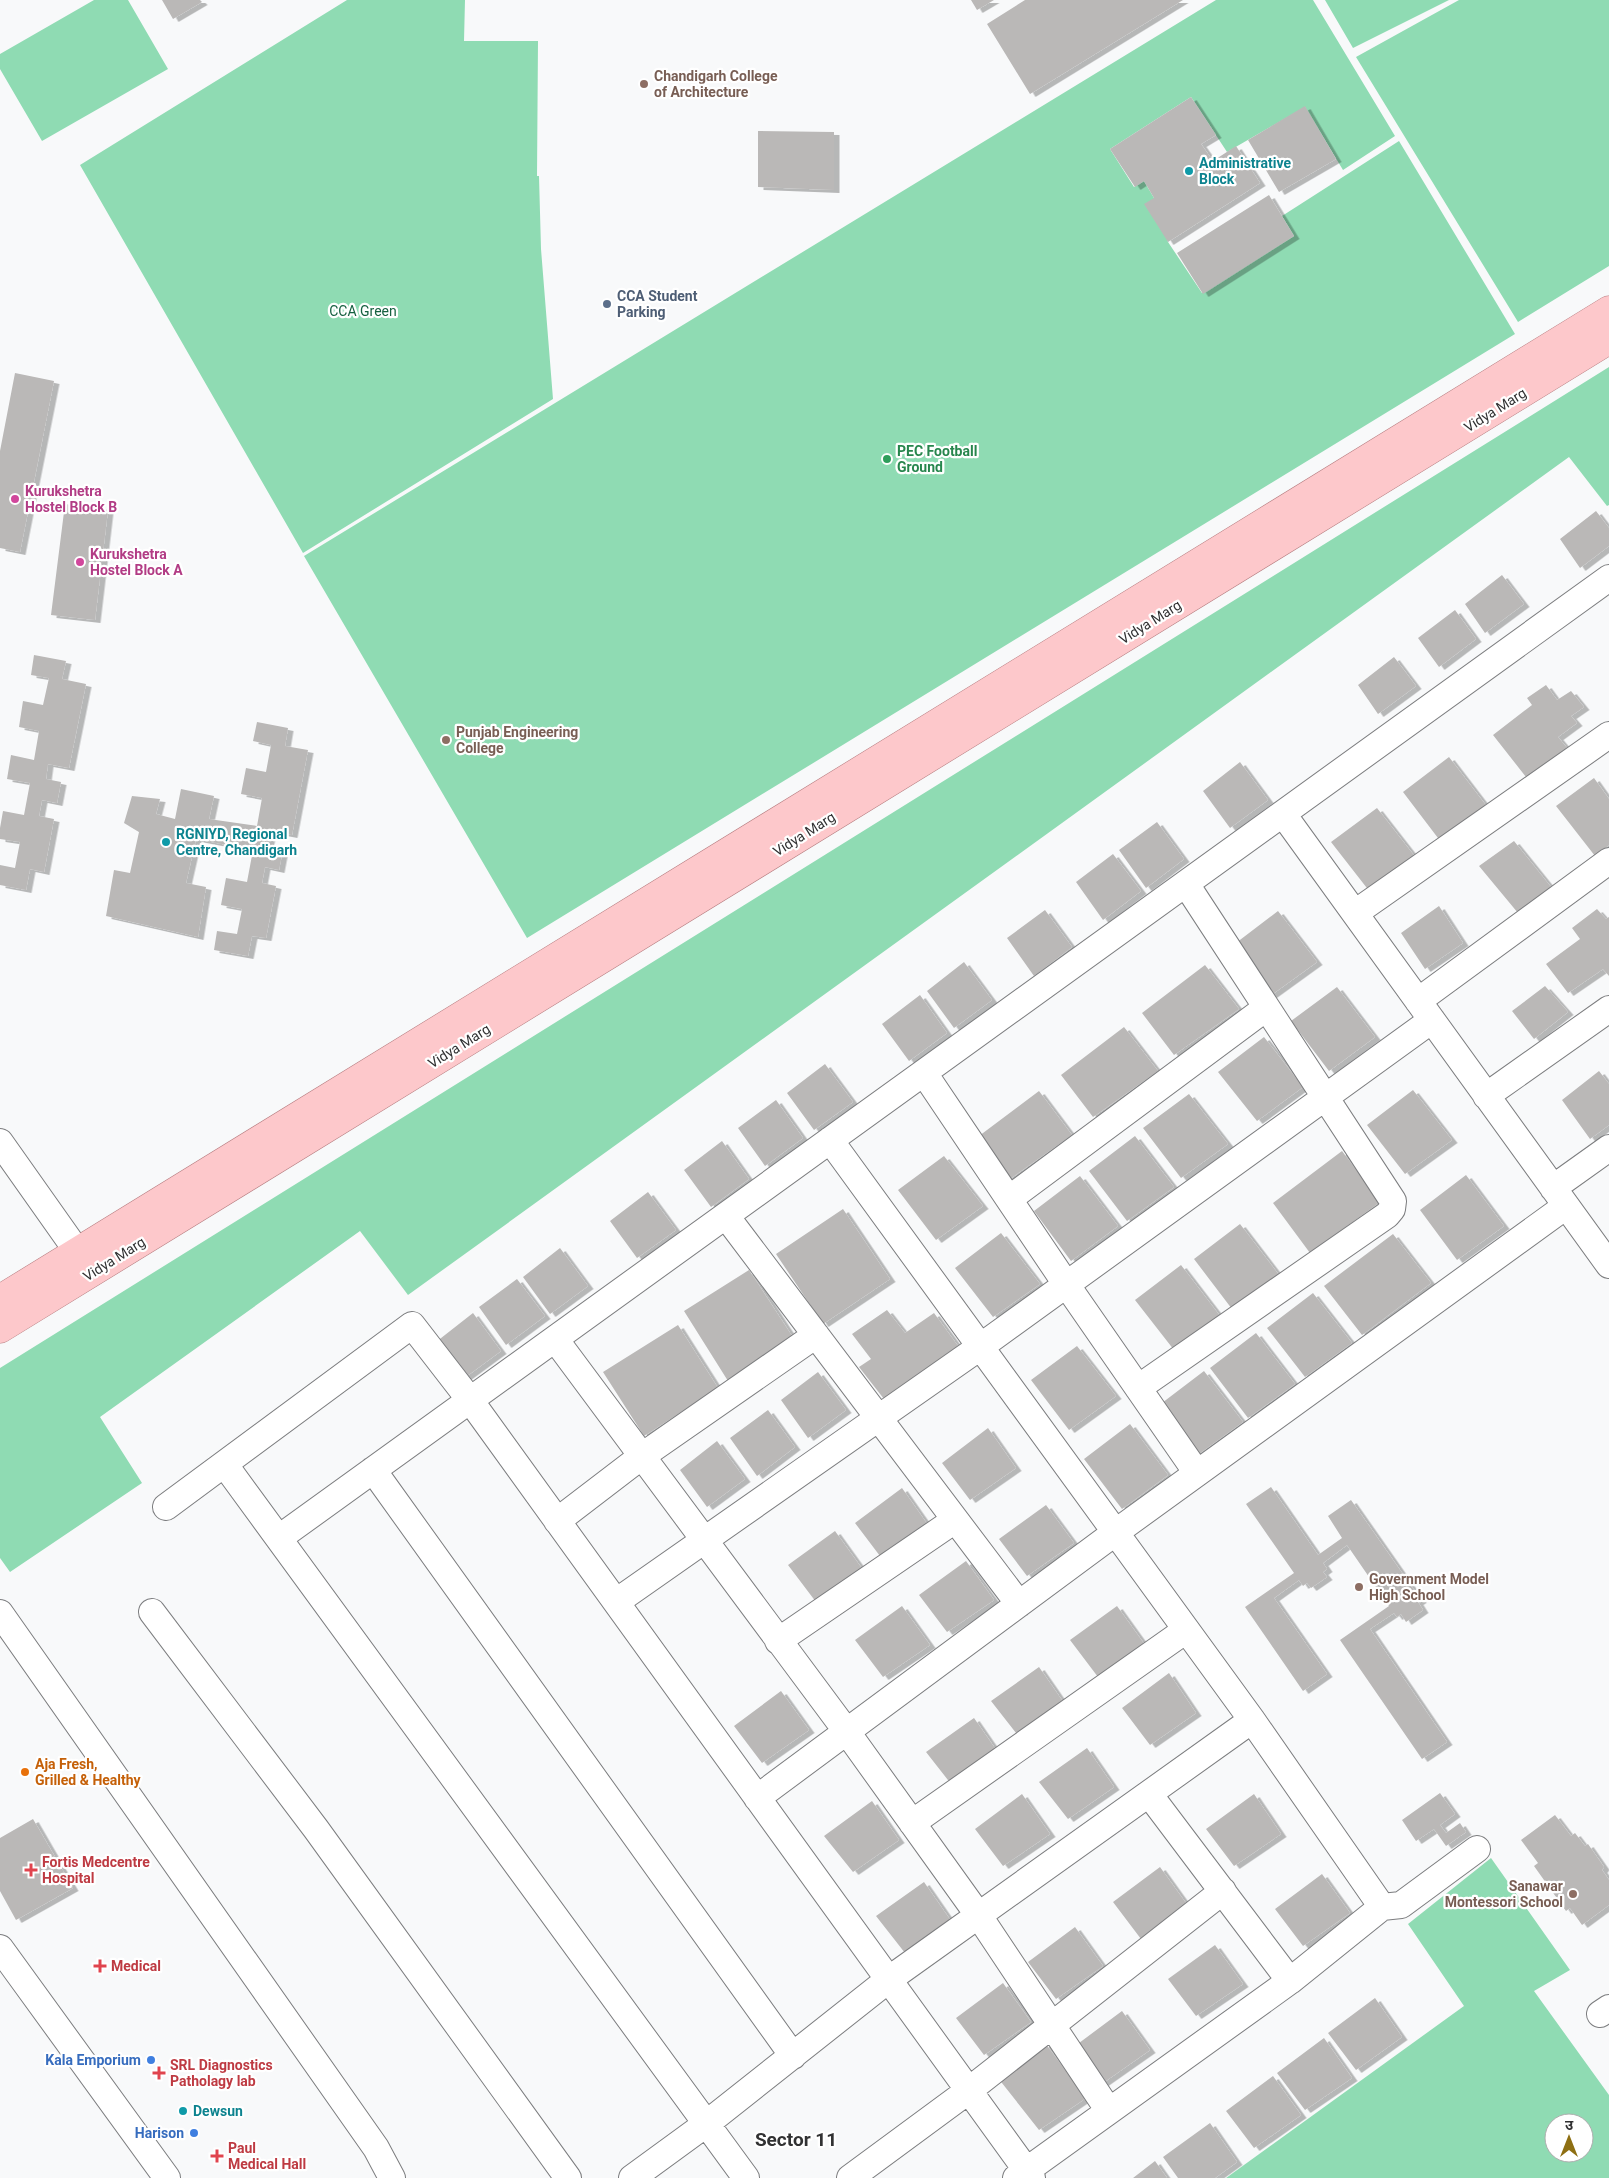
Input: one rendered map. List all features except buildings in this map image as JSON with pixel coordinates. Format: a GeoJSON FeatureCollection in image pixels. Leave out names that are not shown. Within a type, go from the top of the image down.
{"type":"FeatureCollection","features":[{"type":"Feature","properties":{"kind":"main road","name":"Vidya Marg"},"geometry":{"type":"LineString","coordinates":[[0,1298],[1609,310]]}},
{"type":"Feature","properties":{"kind":"main road","name":"Vidya Marg"},"geometry":{"type":"LineString","coordinates":[[0,1329],[1609,340]]}},
{"type":"Feature","properties":{"kind":"street"},"geometry":{"type":"LineString","coordinates":[[279,1538],[1609,578]]}},
{"type":"Feature","properties":{"kind":"street"},"geometry":{"type":"LineString","coordinates":[[1355,913],[1609,735]]}},
{"type":"Feature","properties":{"kind":"street"},"geometry":{"type":"LineString","coordinates":[[1283,814],[1609,1266]]}},
{"type":"Feature","properties":{"kind":"street"},"geometry":{"type":"LineString","coordinates":[[616,1602],[980,1347],[1324,1098],[1425,1010],[1609,861]]}},
{"type":"Feature","properties":{"kind":"street"},"geometry":{"type":"LineString","coordinates":[[1138,1388],[1387,1215],[1392,1209],[1394,1201],[1324,1098],[1186,884]]}},
{"type":"Feature","properties":{"kind":"street"},"geometry":{"type":"LineString","coordinates":[[1009,1199],[1266,1008]]}},
{"type":"Feature","properties":{"kind":"street"},"geometry":{"type":"LineString","coordinates":[[1486,1096],[1609,1009]]}},
{"type":"Feature","properties":{"kind":"street"},"geometry":{"type":"LineString","coordinates":[[924,1073],[1066,1284],[1197,1473]]}},
{"type":"Feature","properties":{"kind":"street"},"geometry":{"type":"LineString","coordinates":[[830,1140],[1252,1720],[1382,1907]]}},
{"type":"Feature","properties":{"kind":"street"},"geometry":{"type":"LineString","coordinates":[[0,1142],[77,1251]]}},
{"type":"Feature","properties":{"kind":"street"},"geometry":{"type":"LineString","coordinates":[[757,1798],[1197,1473],[1560,1197],[1609,1148]]}},
{"type":"Feature","properties":{"kind":"street"},"geometry":{"type":"LineString","coordinates":[[726,1216],[1019,1604]]}},
{"type":"Feature","properties":{"kind":"street"},"geometry":{"type":"LineString","coordinates":[[166,1508],[412,1325],[470,1400],[616,1602],[968,2091],[1025,2176],[1109,2111],[1290,1981],[1382,1907],[1401,1905],[1477,1849]]}},
{"type":"Feature","properties":{"kind":"street"},"geometry":{"type":"LineString","coordinates":[[557,1521],[642,1456],[816,1336]]}},
{"type":"Feature","properties":{"kind":"street"},"geometry":{"type":"LineString","coordinates":[[555,1339],[847,1732],[979,1916],[1109,2111]]}},
{"type":"Feature","properties":{"kind":"street"},"geometry":{"type":"LineString","coordinates":[[225,1465],[746,2178]]}},
{"type":"Feature","properties":{"kind":"street"},"geometry":{"type":"LineString","coordinates":[[373,1470],[793,2056]]}},
{"type":"Feature","properties":{"kind":"street"},"geometry":{"type":"LineString","coordinates":[[778,1641],[955,1520]]}},
{"type":"Feature","properties":{"kind":"street"},"geometry":{"type":"LineString","coordinates":[[152,1612],[316,1828],[568,2178]]}},
{"type":"Feature","properties":{"kind":"street"},"geometry":{"type":"LineString","coordinates":[[0,1613],[370,2140],[392,2178]]}},
{"type":"Feature","properties":{"kind":"street"},"geometry":{"type":"LineString","coordinates":[[912,1823],[1186,1630]]}},
{"type":"Feature","properties":{"kind":"street"},"geometry":{"type":"LineString","coordinates":[[632,2178],[706,2124],[888,1980],[1252,1720]]}},
{"type":"Feature","properties":{"kind":"street"},"geometry":{"type":"LineString","coordinates":[[1149,1794],[1290,1981]]}},
{"type":"Feature","properties":{"kind":"street"},"geometry":{"type":"LineString","coordinates":[[850,2178],[968,2091],[1223,1892]]}},
{"type":"Feature","properties":{"kind":"street"},"geometry":{"type":"LineString","coordinates":[[0,1948],[167,2178]]}},
{"type":"Feature","properties":{"kind":"green space"},"geometry":{"type":"Polygon","coordinates":[[[94,0],[128,0],[168,69],[42,141],[0,69],[0,54],[94,0]]]}},
{"type":"Feature","properties":{"kind":"green space","name":"CCA Green"},"geometry":{"type":"Polygon","coordinates":[[[347,0],[465,0],[464,41],[538,41],[537,176],[539,176],[541,249],[553,399],[303,553],[80,165],[347,0]]]}},
{"type":"Feature","properties":{"kind":"green space","name":"PEC Football Ground"},"geometry":{"type":"Polygon","coordinates":[[[1216,0],[1313,0],[1395,136],[1343,170],[1305,107],[1227,152],[1191,97],[1110,149],[1134,187],[1144,181],[1154,198],[1168,242],[1202,293],[1294,236],[1282,216],[1399,141],[1515,334],[527,938],[304,556],[1216,0]]]}},
{"type":"Feature","properties":{"kind":"green space"},"geometry":{"type":"Polygon","coordinates":[[[1325,0],[1449,0],[1353,48],[1325,0]]]}},
{"type":"Feature","properties":{"kind":"green space"},"geometry":{"type":"Polygon","coordinates":[[[1459,0],[1609,0],[1609,266],[1518,322],[1356,57],[1459,0]]]}},
{"type":"Feature","properties":{"kind":"green space"},"geometry":{"type":"Polygon","coordinates":[[[1609,367],[1609,505],[1607,506],[1569,457],[408,1295],[360,1231],[100,1417],[142,1483],[10,1572],[0,1558],[0,1368],[1609,367]]]}},
{"type":"Feature","properties":{"kind":"green space"},"geometry":{"type":"Polygon","coordinates":[[[1491,1858],[1570,1970],[1534,1991],[1609,2095],[1609,2178],[1226,2178],[1464,2006],[1408,1924],[1491,1858]]]}},
{"type":"Feature","properties":{"kind":"place","name":"Chandigarh College of Architecture"},"geometry":{"type":"Point","coordinates":[644,84]}},
{"type":"Feature","properties":{"kind":"place","name":"Administrative Block"},"geometry":{"type":"Point","coordinates":[1189,171]}},
{"type":"Feature","properties":{"kind":"place","name":"CCA Student Parking"},"geometry":{"type":"Point","coordinates":[607,304]}},
{"type":"Feature","properties":{"kind":"place","name":"PEC Football Ground"},"geometry":{"type":"Point","coordinates":[887,459]}},
{"type":"Feature","properties":{"kind":"place","name":"Kurukshetra Hostel Block B"},"geometry":{"type":"Point","coordinates":[15,499]}},
{"type":"Feature","properties":{"kind":"place","name":"Kurukshetra Hostel Block A"},"geometry":{"type":"Point","coordinates":[80,562]}},
{"type":"Feature","properties":{"kind":"place","name":"Punjab Engineering College"},"geometry":{"type":"Point","coordinates":[446,740]}},
{"type":"Feature","properties":{"kind":"place","name":"RGNIYD, Regional Centre, Chandigarh"},"geometry":{"type":"Point","coordinates":[166,842]}},
{"type":"Feature","properties":{"kind":"place","name":"Government Model High School"},"geometry":{"type":"Point","coordinates":[1359,1587]}},
{"type":"Feature","properties":{"kind":"place","name":"Aja Fresh, Grilled & Healthy"},"geometry":{"type":"Point","coordinates":[25,1772]}},
{"type":"Feature","properties":{"kind":"place","name":"Fortis Medcentre Hospital"},"geometry":{"type":"Point","coordinates":[31,1870]}},
{"type":"Feature","properties":{"kind":"place","name":"Sanawar Montessori School"},"geometry":{"type":"Point","coordinates":[1573,1894]}},
{"type":"Feature","properties":{"kind":"place","name":"Medical"},"geometry":{"type":"Point","coordinates":[100,1966]}},
{"type":"Feature","properties":{"kind":"place","name":"Kala Emporium"},"geometry":{"type":"Point","coordinates":[151,2060]}},
{"type":"Feature","properties":{"kind":"place","name":"SRL Diagnostics Patholagy lab"},"geometry":{"type":"Point","coordinates":[159,2073]}},
{"type":"Feature","properties":{"kind":"place","name":"Dewsun"},"geometry":{"type":"Point","coordinates":[183,2111]}},
{"type":"Feature","properties":{"kind":"place","name":"Harison"},"geometry":{"type":"Point","coordinates":[194,2133]}},
{"type":"Feature","properties":{"kind":"place","name":"Paul Medical Hall"},"geometry":{"type":"Point","coordinates":[217,2156]}},
{"type":"Feature","properties":{"kind":"district","name":"Sector 11"},"geometry":{"type":"Point","coordinates":[796,2139]}}]}
